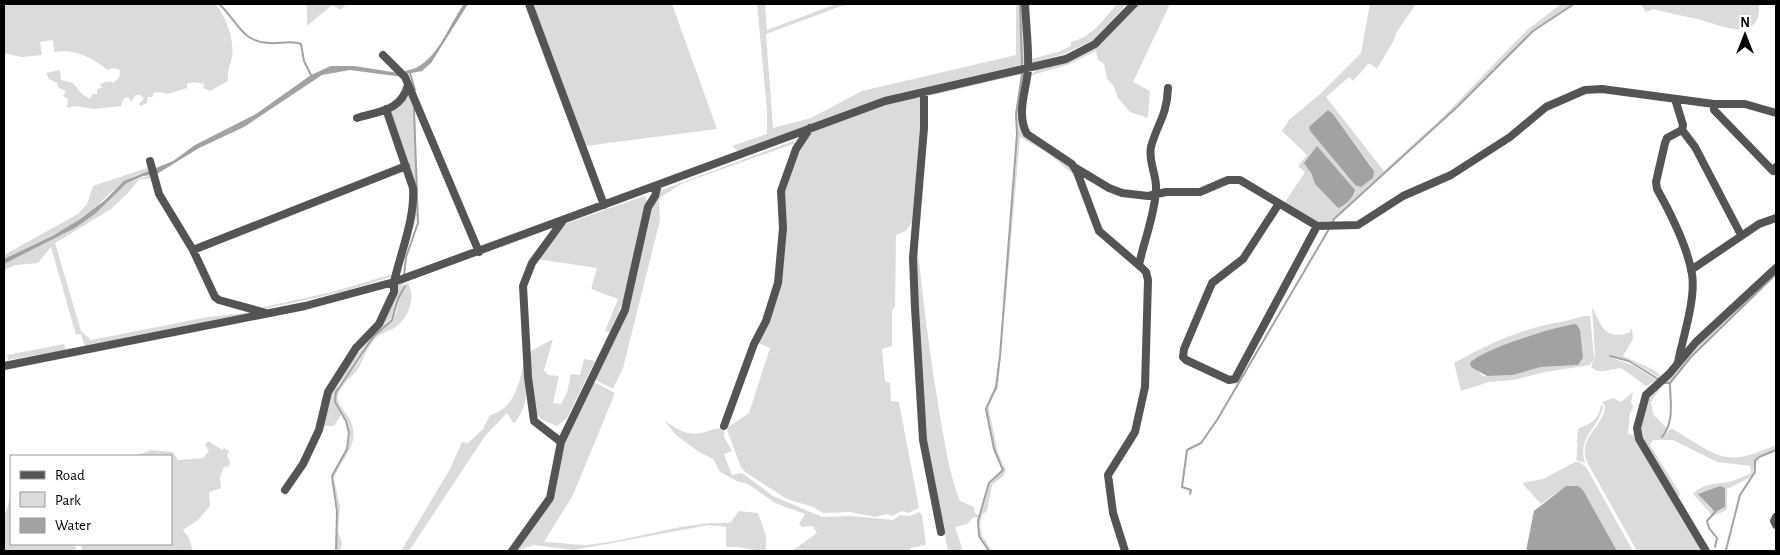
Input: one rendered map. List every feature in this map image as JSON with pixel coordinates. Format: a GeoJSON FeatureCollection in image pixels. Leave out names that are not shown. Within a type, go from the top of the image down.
{"type":"FeatureCollection","features":[{"type":"Feature","properties":{"kind":"street"},"geometry":{"type":"LineString","coordinates":[[529,4],[604,205]]}},
{"type":"Feature","properties":{"kind":"street"},"geometry":{"type":"LineString","coordinates":[[1025,4],[1028,68],[1021,117],[1027,134],[1074,167],[1122,193],[1148,196],[1166,192],[1200,192],[1235,179],[1317,226],[1351,226],[1364,222],[1403,196],[1451,175],[1510,137],[1546,107],[1585,90],[1602,89],[1714,104],[1745,104],[1776,113]]}},
{"type":"Feature","properties":{"kind":"street"},"geometry":{"type":"LineString","coordinates":[[4,366],[332,299],[394,282],[885,101],[1066,59],[1095,44],[1134,4]]}},
{"type":"Feature","properties":{"kind":"street"},"geometry":{"type":"LineString","coordinates":[[383,54],[400,70],[406,81],[479,252]]}},
{"type":"Feature","properties":{"kind":"street"},"geometry":{"type":"LineString","coordinates":[[357,118],[386,109],[402,100],[406,81]]}},
{"type":"Feature","properties":{"kind":"street"},"geometry":{"type":"LineString","coordinates":[[1139,265],[1157,186],[1151,164],[1151,149],[1167,109],[1168,88]]}},
{"type":"Feature","properties":{"kind":"street"},"geometry":{"type":"LineString","coordinates":[[924,92],[924,128],[914,258],[915,308],[923,440],[940,532]]}},
{"type":"Feature","properties":{"kind":"street"},"geometry":{"type":"LineString","coordinates":[[1676,99],[1681,116],[1682,130],[1696,147],[1742,235]]}},
{"type":"Feature","properties":{"kind":"street"},"geometry":{"type":"LineString","coordinates":[[1714,104],[1714,110],[1760,157],[1773,170],[1776,167]]}},
{"type":"Feature","properties":{"kind":"street"},"geometry":{"type":"LineString","coordinates":[[285,490],[303,464],[320,430],[331,387],[356,348],[380,324],[394,292],[394,282],[413,205],[413,188],[386,109]]}},
{"type":"Feature","properties":{"kind":"street"},"geometry":{"type":"LineString","coordinates":[[724,426],[754,344],[766,321],[778,283],[784,228],[781,191],[796,149],[810,128]]}},
{"type":"Feature","properties":{"kind":"street"},"geometry":{"type":"LineString","coordinates":[[1677,364],[1692,290],[1691,270],[1680,239],[1657,189],[1656,182],[1665,143],[1668,138],[1682,130]]}},
{"type":"Feature","properties":{"kind":"street"},"geometry":{"type":"LineString","coordinates":[[150,162],[159,194],[193,250],[219,300],[267,313]]}},
{"type":"Feature","properties":{"kind":"street"},"geometry":{"type":"LineString","coordinates":[[193,250],[406,166]]}},
{"type":"Feature","properties":{"kind":"street"},"geometry":{"type":"LineString","coordinates":[[1074,167],[1098,232],[1146,272],[1149,300],[1145,387],[1136,432],[1108,475],[1111,506],[1125,551]]}},
{"type":"Feature","properties":{"kind":"street"},"geometry":{"type":"LineString","coordinates":[[512,551],[550,498],[561,442],[625,310],[648,207],[655,196],[658,185]]}},
{"type":"Feature","properties":{"kind":"street"},"geometry":{"type":"LineString","coordinates":[[1278,205],[1243,259],[1216,278],[1212,284],[1184,349],[1183,357],[1186,360],[1229,380],[1234,379],[1317,226]]}},
{"type":"Feature","properties":{"kind":"street"},"geometry":{"type":"LineString","coordinates":[[1691,270],[1742,235],[1767,220],[1776,218]]}},
{"type":"Feature","properties":{"kind":"street"},"geometry":{"type":"LineString","coordinates":[[561,442],[534,421],[528,377],[523,286],[532,263],[562,220]]}},
{"type":"Feature","properties":{"kind":"street"},"geometry":{"type":"LineString","coordinates":[[1706,551],[1649,459],[1638,435],[1646,395],[1696,342],[1776,268]]}},
{"type":"Feature","properties":{"kind":"street"},"geometry":{"type":"LineString","coordinates":[[1776,517],[1774,521],[1776,525]]}},
{"type":"Feature","properties":{"kind":"green space"},"geometry":{"type":"Polygon","coordinates":[[[4,4],[215,4],[223,15],[231,37],[233,51],[228,81],[210,91],[203,88],[204,84],[195,82],[187,84],[187,88],[168,94],[153,93],[153,97],[148,97],[147,103],[140,106],[139,104],[144,98],[136,95],[131,102],[128,97],[124,98],[121,106],[94,109],[74,106],[67,108],[68,99],[63,96],[66,91],[59,88],[57,83],[49,79],[46,73],[60,70],[61,80],[73,83],[82,94],[90,99],[92,94],[97,94],[97,89],[102,88],[100,84],[109,81],[113,83],[119,78],[120,70],[114,68],[108,70],[95,61],[76,53],[54,52],[53,40],[40,42],[42,55],[21,57],[4,53],[4,4]]]}},
{"type":"Feature","properties":{"kind":"green space"},"geometry":{"type":"Polygon","coordinates":[[[307,4],[347,4],[340,10],[332,5],[307,26],[307,4]]]}},
{"type":"Feature","properties":{"kind":"green space"},"geometry":{"type":"Polygon","coordinates":[[[531,4],[672,4],[717,129],[585,146],[531,4]]]}},
{"type":"Feature","properties":{"kind":"green space"},"geometry":{"type":"Polygon","coordinates":[[[757,4],[765,4],[767,30],[836,4],[847,4],[766,34],[773,128],[811,118],[862,91],[1016,55],[1016,4],[1023,4],[1025,64],[896,94],[738,151],[732,146],[767,134],[767,110],[757,4]]]}},
{"type":"Feature","properties":{"kind":"green space"},"geometry":{"type":"Polygon","coordinates":[[[1117,4],[1127,4],[1093,40],[1064,54],[1031,63],[1031,59],[1058,52],[1071,46],[1071,42],[1085,36],[1097,27],[1117,4]]]}},
{"type":"Feature","properties":{"kind":"green space"},"geometry":{"type":"Polygon","coordinates":[[[1137,4],[1170,4],[1133,82],[1150,91],[1148,118],[1130,112],[1118,98],[1113,85],[1107,79],[1104,64],[1098,60],[1096,51],[1067,65],[1029,76],[1038,69],[1102,42],[1137,4]]]}},
{"type":"Feature","properties":{"kind":"green space"},"geometry":{"type":"Polygon","coordinates":[[[1370,4],[1416,4],[1396,33],[1377,69],[1369,63],[1353,81],[1349,77],[1326,97],[1384,171],[1443,117],[1527,30],[1561,4],[1573,4],[1533,30],[1456,107],[1334,218],[1331,224],[1318,223],[1283,205],[1305,172],[1298,166],[1307,155],[1282,131],[1289,120],[1320,94],[1361,53],[1370,4]],[[1328,110],[1310,131],[1355,185],[1372,167],[1333,114],[1328,110]],[[1309,169],[1315,184],[1338,208],[1354,194],[1355,192],[1309,169]]]}},
{"type":"Feature","properties":{"kind":"green space"},"geometry":{"type":"Polygon","coordinates":[[[1641,4],[1759,4],[1758,17],[1754,24],[1746,28],[1737,29],[1653,9],[1646,12],[1641,4]]]}},
{"type":"Feature","properties":{"kind":"green space"},"geometry":{"type":"Polygon","coordinates":[[[1025,72],[1021,125],[1073,170],[1097,236],[1074,175],[1049,154],[1020,137],[998,388],[988,406],[998,453],[1006,470],[1003,476],[992,485],[987,511],[982,515],[980,526],[983,537],[992,551],[990,551],[980,535],[979,521],[990,484],[1003,470],[1003,465],[994,449],[986,409],[996,387],[1000,356],[1017,134],[1016,114],[1022,74],[929,96],[930,94],[1025,72]]]}},
{"type":"Feature","properties":{"kind":"green space"},"geometry":{"type":"Polygon","coordinates":[[[408,93],[414,105],[417,215],[402,264],[401,274],[399,275],[415,204],[391,112],[408,93]]]}},
{"type":"Feature","properties":{"kind":"green space"},"geometry":{"type":"Polygon","coordinates":[[[920,98],[922,104],[912,222],[906,231],[896,235],[895,307],[892,310],[892,346],[882,349],[885,381],[890,383],[891,401],[899,402],[919,508],[908,513],[902,511],[892,516],[887,514],[875,517],[850,512],[823,513],[813,507],[787,499],[745,472],[741,467],[727,430],[728,427],[749,413],[770,348],[756,342],[776,295],[783,194],[799,147],[810,131],[886,103],[920,98]]]}},
{"type":"Feature","properties":{"kind":"green space"},"geometry":{"type":"Polygon","coordinates":[[[793,141],[796,143],[683,183],[661,197],[659,201],[660,220],[623,368],[613,389],[593,379],[627,310],[650,206],[662,190],[793,141]]]}},
{"type":"Feature","properties":{"kind":"green space"},"geometry":{"type":"Polygon","coordinates":[[[147,168],[150,171],[134,176],[110,193],[95,208],[63,230],[4,259],[4,255],[78,214],[87,204],[93,186],[147,168]]]}},
{"type":"Feature","properties":{"kind":"green space"},"geometry":{"type":"Polygon","coordinates":[[[150,175],[151,178],[139,180],[111,209],[55,243],[81,331],[91,340],[208,317],[253,312],[254,314],[85,347],[81,334],[76,335],[51,247],[38,263],[16,265],[4,270],[4,264],[75,228],[95,214],[127,183],[150,175]]]}},
{"type":"Feature","properties":{"kind":"green space"},"geometry":{"type":"Polygon","coordinates":[[[644,196],[647,204],[626,295],[610,332],[605,331],[618,299],[591,289],[597,268],[537,259],[562,225],[644,196]]]}},
{"type":"Feature","properties":{"kind":"green space"},"geometry":{"type":"Polygon","coordinates":[[[917,242],[933,372],[950,470],[960,501],[974,507],[975,513],[980,516],[979,518],[974,517],[967,524],[955,527],[963,551],[948,551],[925,437],[915,257],[917,242]]]}},
{"type":"Feature","properties":{"kind":"green space"},"geometry":{"type":"Polygon","coordinates":[[[1776,270],[1776,273],[1690,357],[1670,382],[1664,383],[1651,402],[1653,414],[1667,428],[1661,440],[1653,440],[1650,445],[1681,495],[1675,499],[1639,433],[1646,400],[1683,358],[1776,270]]]}},
{"type":"Feature","properties":{"kind":"green space"},"geometry":{"type":"Polygon","coordinates":[[[393,274],[393,276],[345,291],[263,309],[259,308],[332,292],[393,274]]]}},
{"type":"Feature","properties":{"kind":"green space"},"geometry":{"type":"Polygon","coordinates":[[[407,282],[410,287],[411,299],[405,317],[397,326],[376,337],[367,349],[359,367],[341,388],[337,397],[351,421],[353,440],[334,479],[340,506],[338,531],[342,543],[340,551],[336,551],[338,511],[333,476],[348,449],[350,433],[347,421],[336,402],[337,392],[374,337],[393,320],[399,299],[407,282]]]}},
{"type":"Feature","properties":{"kind":"green space"},"geometry":{"type":"Polygon","coordinates":[[[404,283],[394,315],[373,336],[357,362],[338,385],[334,402],[341,415],[334,426],[323,426],[332,391],[340,377],[385,316],[392,302],[396,286],[404,283]]]}},
{"type":"Feature","properties":{"kind":"green space"},"geometry":{"type":"Polygon","coordinates":[[[1592,307],[1605,330],[1609,333],[1621,335],[1629,333],[1632,328],[1633,339],[1623,356],[1654,370],[1661,376],[1660,378],[1630,360],[1610,355],[1609,357],[1632,365],[1657,380],[1646,386],[1621,368],[1598,371],[1591,367],[1595,355],[1592,307]]]}},
{"type":"Feature","properties":{"kind":"green space"},"geometry":{"type":"Polygon","coordinates":[[[1590,316],[1594,358],[1590,365],[1546,372],[1513,380],[1489,382],[1461,391],[1454,363],[1513,335],[1540,326],[1590,316]],[[1571,325],[1519,339],[1476,369],[1483,376],[1513,375],[1541,367],[1578,365],[1583,358],[1571,325]]]}},
{"type":"Feature","properties":{"kind":"green space"},"geometry":{"type":"Polygon","coordinates":[[[553,339],[544,370],[548,375],[559,376],[553,403],[561,404],[567,393],[571,374],[580,375],[584,359],[595,361],[567,418],[557,426],[542,420],[536,413],[529,352],[553,339]]]}},
{"type":"Feature","properties":{"kind":"green space"},"geometry":{"type":"Polygon","coordinates":[[[64,344],[66,350],[8,360],[7,355],[64,344]]]}},
{"type":"Feature","properties":{"kind":"green space"},"geometry":{"type":"Polygon","coordinates":[[[524,363],[525,402],[514,424],[507,413],[485,436],[409,551],[401,551],[450,469],[462,442],[468,443],[483,429],[490,415],[505,407],[514,395],[524,363]]]}},
{"type":"Feature","properties":{"kind":"green space"},"geometry":{"type":"Polygon","coordinates":[[[592,381],[615,393],[573,495],[544,542],[586,545],[622,540],[694,525],[730,523],[739,511],[758,513],[766,536],[766,551],[726,547],[726,527],[709,525],[574,550],[534,545],[515,551],[548,506],[563,447],[592,381]]]}},
{"type":"Feature","properties":{"kind":"green space"},"geometry":{"type":"Polygon","coordinates":[[[1633,392],[1631,402],[1633,407],[1630,413],[1628,434],[1634,435],[1635,440],[1703,551],[1637,551],[1587,462],[1585,445],[1604,414],[1605,406],[1602,402],[1613,398],[1621,402],[1633,392]]]}},
{"type":"Feature","properties":{"kind":"green space"},"geometry":{"type":"Polygon","coordinates":[[[1601,404],[1603,407],[1600,415],[1584,446],[1585,463],[1576,460],[1579,428],[1595,419],[1601,404]]]}},
{"type":"Feature","properties":{"kind":"green space"},"geometry":{"type":"Polygon","coordinates":[[[664,420],[686,432],[696,434],[724,428],[724,437],[732,451],[724,454],[732,475],[740,473],[745,475],[773,496],[822,517],[852,516],[893,520],[900,515],[910,516],[919,512],[922,515],[926,545],[911,548],[909,551],[792,551],[817,533],[813,526],[802,527],[799,524],[805,514],[775,503],[748,484],[737,481],[720,472],[713,459],[699,452],[676,435],[664,420]]]}},
{"type":"Feature","properties":{"kind":"green space"},"geometry":{"type":"Polygon","coordinates":[[[1673,429],[1701,447],[1722,456],[1744,456],[1776,445],[1776,450],[1757,459],[1751,477],[1727,489],[1727,510],[1713,516],[1693,494],[1701,487],[1732,481],[1751,473],[1750,466],[1717,462],[1673,440],[1661,440],[1669,430],[1673,429]],[[1720,486],[1699,494],[1711,509],[1722,509],[1725,507],[1725,492],[1720,486]]]}},
{"type":"Feature","properties":{"kind":"green space"},"geometry":{"type":"Polygon","coordinates":[[[208,441],[222,450],[224,448],[229,451],[227,455],[230,462],[229,466],[224,467],[220,477],[221,488],[209,492],[210,506],[198,520],[183,530],[189,538],[193,551],[82,551],[81,545],[172,545],[172,455],[138,455],[151,450],[173,452],[178,460],[203,458],[209,451],[205,445],[208,441]]]}},
{"type":"Feature","properties":{"kind":"green space"},"geometry":{"type":"Polygon","coordinates":[[[1575,462],[1579,462],[1586,467],[1633,551],[1617,551],[1583,490],[1578,487],[1567,487],[1541,504],[1522,483],[1543,479],[1575,462]]]}},
{"type":"Feature","properties":{"kind":"green space"},"geometry":{"type":"Polygon","coordinates":[[[10,498],[10,545],[75,545],[76,551],[4,551],[4,518],[10,498]]]}},
{"type":"Feature","properties":{"kind":"water"},"geometry":{"type":"Polygon","coordinates":[[[464,4],[468,4],[431,63],[422,71],[406,74],[405,71],[416,68],[433,54],[464,4]]]}},
{"type":"Feature","properties":{"kind":"water"},"geometry":{"type":"Polygon","coordinates":[[[331,66],[354,66],[399,73],[403,77],[350,70],[322,75],[244,127],[199,148],[157,174],[143,176],[127,183],[95,214],[75,228],[4,264],[4,259],[54,235],[80,219],[104,201],[124,181],[173,161],[195,145],[256,114],[311,75],[331,66]]]}},
{"type":"Feature","properties":{"kind":"water"},"geometry":{"type":"Polygon","coordinates":[[[1328,110],[1333,114],[1374,171],[1373,178],[1361,187],[1355,185],[1310,131],[1309,127],[1328,110]]]}},
{"type":"Feature","properties":{"kind":"water"},"geometry":{"type":"Polygon","coordinates":[[[1317,146],[1355,190],[1349,201],[1338,208],[1315,184],[1311,173],[1304,163],[1317,146]]]}},
{"type":"Feature","properties":{"kind":"water"},"geometry":{"type":"Polygon","coordinates":[[[1576,324],[1580,330],[1583,358],[1578,365],[1541,367],[1513,375],[1487,376],[1471,367],[1470,363],[1489,351],[1537,334],[1576,324]]]}},
{"type":"Feature","properties":{"kind":"water"},"geometry":{"type":"Polygon","coordinates":[[[1566,486],[1578,486],[1583,490],[1617,551],[1526,551],[1534,511],[1566,486]]]}},
{"type":"Feature","properties":{"kind":"water"},"geometry":{"type":"Polygon","coordinates":[[[1720,486],[1725,488],[1725,507],[1715,512],[1698,494],[1720,486]]]}},
{"type":"Feature","properties":{"kind":"waterway"},"geometry":{"type":"LineString","coordinates":[[219,4],[240,29],[252,39],[269,43],[294,42],[301,44],[304,61],[311,75]]}},
{"type":"Feature","properties":{"kind":"waterway"},"geometry":{"type":"LineString","coordinates":[[1020,4],[1022,65]]}},
{"type":"Feature","properties":{"kind":"waterway"},"geometry":{"type":"LineString","coordinates":[[1332,224],[1334,219],[1457,107],[1533,31],[1574,4]]}},
{"type":"Feature","properties":{"kind":"waterway"},"geometry":{"type":"LineString","coordinates":[[410,73],[415,90]]}},
{"type":"Feature","properties":{"kind":"waterway"},"geometry":{"type":"LineString","coordinates":[[989,551],[979,536],[978,521],[989,483],[1003,470],[994,449],[986,409],[996,387],[1000,356],[1017,134],[1016,114],[1022,74]]}},
{"type":"Feature","properties":{"kind":"waterway"},"geometry":{"type":"LineString","coordinates":[[404,276],[406,257],[418,223],[414,109]]}},
{"type":"Feature","properties":{"kind":"waterway"},"geometry":{"type":"LineString","coordinates":[[1190,494],[1191,490],[1182,487],[1187,450],[1201,443],[1217,420],[1329,229]]}},
{"type":"Feature","properties":{"kind":"waterway"},"geometry":{"type":"LineString","coordinates":[[1664,383],[1670,383],[1691,357],[1776,274]]}},
{"type":"Feature","properties":{"kind":"waterway"},"geometry":{"type":"LineString","coordinates":[[336,551],[337,511],[332,476],[347,449],[349,433],[346,421],[335,402],[336,392],[374,336],[392,320],[398,299],[405,286]]}},
{"type":"Feature","properties":{"kind":"waterway"},"geometry":{"type":"LineString","coordinates":[[1610,356],[1629,361],[1658,379]]}},
{"type":"Feature","properties":{"kind":"waterway"},"geometry":{"type":"LineString","coordinates":[[1662,437],[1670,418],[1670,383]]}},
{"type":"Feature","properties":{"kind":"waterway"},"geometry":{"type":"LineString","coordinates":[[1726,550],[1740,495],[1755,472],[1755,461],[1759,457],[1776,450]]}},
{"type":"Feature","properties":{"kind":"waterway"},"geometry":{"type":"LineString","coordinates":[[1715,512],[1707,521],[1709,528],[1717,538],[1715,547]]}}]}
